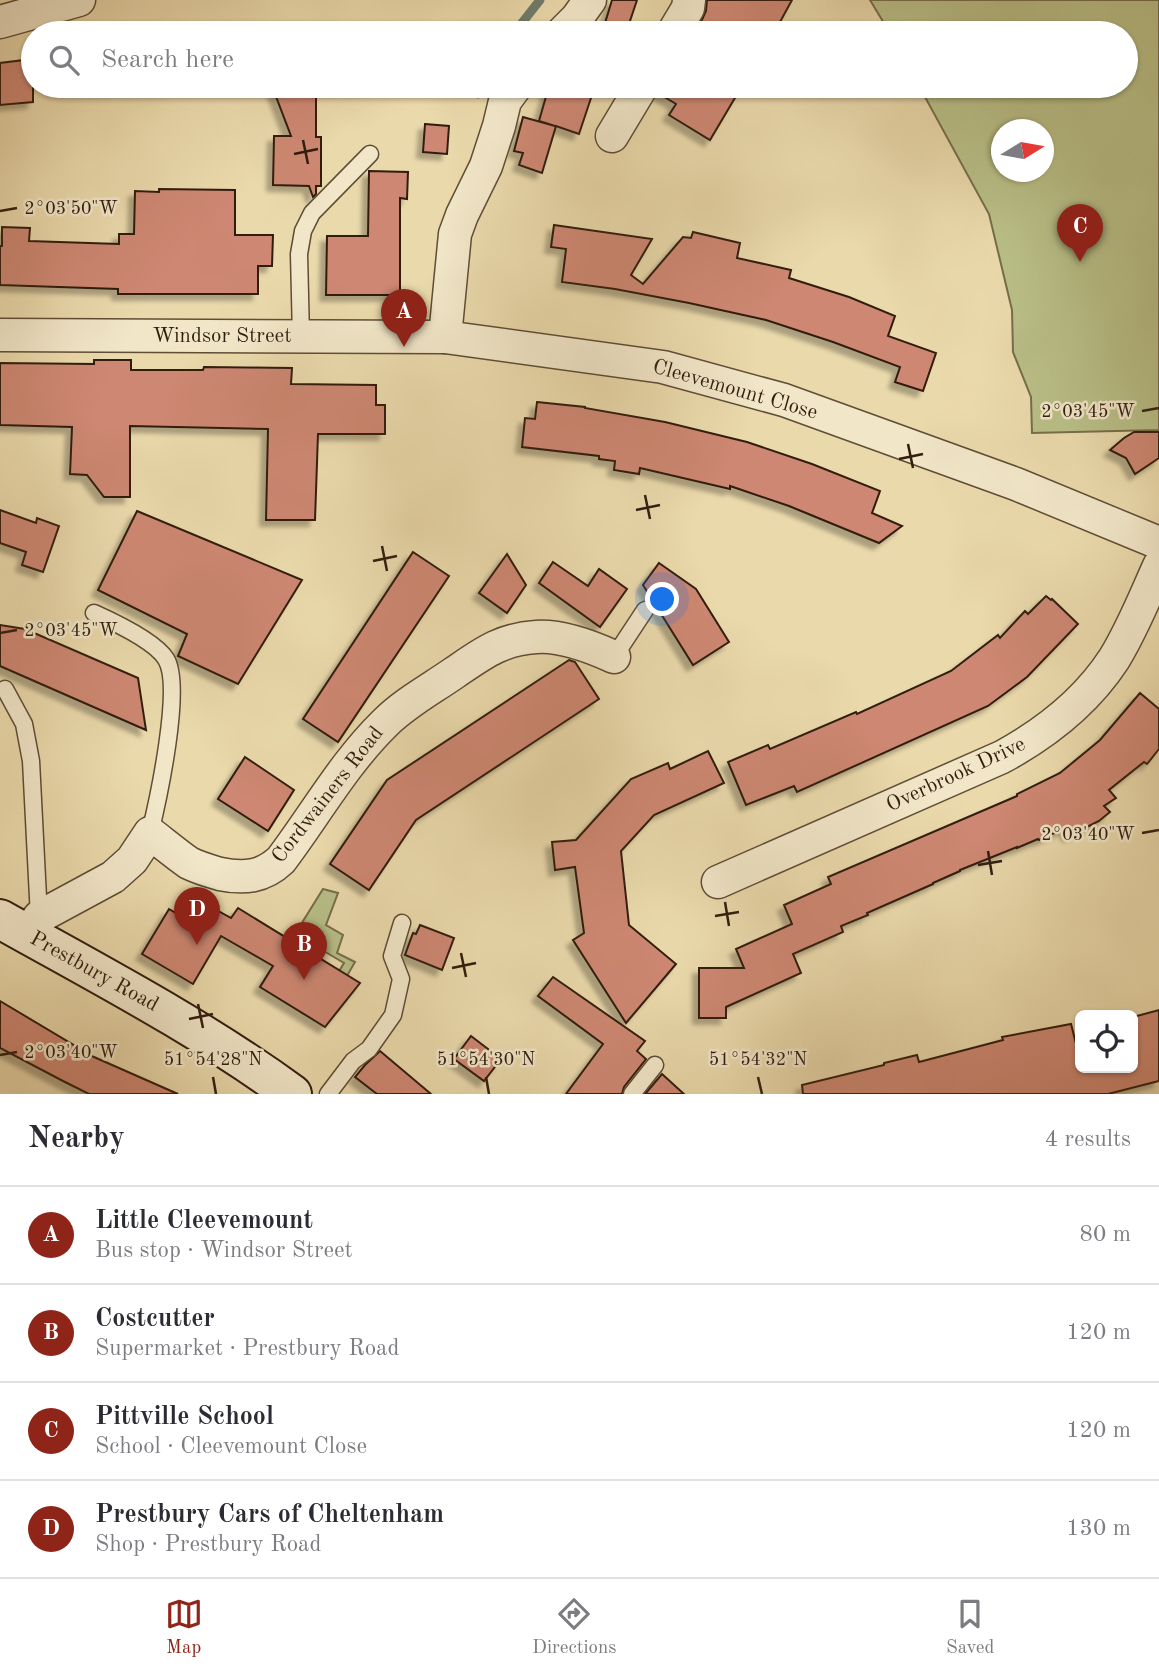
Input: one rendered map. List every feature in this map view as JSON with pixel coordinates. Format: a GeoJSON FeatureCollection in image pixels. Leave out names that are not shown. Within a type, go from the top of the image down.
{"type":"FeatureCollection","features":[{"type":"Feature","properties":{"kind":"main road","name":"Prestbury Road"},"geometry":{"type":"LineString","coordinates":[[22,924],[224,1046],[273,1088]]}},
{"type":"Feature","properties":{"kind":"street"},"geometry":{"type":"LineString","coordinates":[[0,22],[79,0]]}},
{"type":"Feature","properties":{"kind":"street"},"geometry":{"type":"LineString","coordinates":[[574,21],[590,0]]}},
{"type":"Feature","properties":{"kind":"street"},"geometry":{"type":"LineString","coordinates":[[680,21],[688,8],[689,0]]}},
{"type":"Feature","properties":{"kind":"street"},"geometry":{"type":"LineString","coordinates":[[445,337],[455,234],[486,166],[508,98]]}},
{"type":"Feature","properties":{"kind":"street"},"geometry":{"type":"LineString","coordinates":[[612,136],[635,98]]}},
{"type":"Feature","properties":{"kind":"street","name":"Windsor Street"},"geometry":{"type":"LineString","coordinates":[[0,335],[445,337]]}},
{"type":"Feature","properties":{"kind":"street","name":"Cleevemount Close"},"geometry":{"type":"LineString","coordinates":[[445,337],[663,367],[784,400],[1016,484],[1159,543]]}},
{"type":"Feature","properties":{"kind":"street","name":"Overbrook Drive"},"geometry":{"type":"LineString","coordinates":[[718,882],[1002,757],[1047,730],[1092,688],[1113,660],[1131,629],[1159,566]]}},
{"type":"Feature","properties":{"kind":"street","name":"Cordwainers Road"},"geometry":{"type":"LineString","coordinates":[[150,833],[190,863],[209,871],[242,877],[263,873],[281,860],[359,753],[386,722],[478,657],[507,641],[539,636],[569,641],[614,657]]}},
{"type":"Feature","properties":{"kind":"street"},"geometry":{"type":"LineString","coordinates":[[22,924],[113,877],[132,860],[150,833]]}},
{"type":"Feature","properties":{"kind":"lane"},"geometry":{"type":"LineString","coordinates":[[301,337],[299,254],[303,231],[313,213],[370,154]]}},
{"type":"Feature","properties":{"kind":"lane"},"geometry":{"type":"LineString","coordinates":[[614,657],[645,610]]}},
{"type":"Feature","properties":{"kind":"lane"},"geometry":{"type":"LineString","coordinates":[[94,613],[124,626],[147,641],[166,658],[172,673],[166,754],[150,833]]}},
{"type":"Feature","properties":{"kind":"lane"},"geometry":{"type":"LineString","coordinates":[[5,689],[24,724],[31,761],[22,924]]}},
{"type":"Feature","properties":{"kind":"lane"},"geometry":{"type":"LineString","coordinates":[[328,1094],[353,1061],[369,1049],[393,1015],[401,979],[392,956],[402,923]]}},
{"type":"Feature","properties":{"kind":"lane"},"geometry":{"type":"LineString","coordinates":[[632,1094],[654,1065]]}},
{"type":"Feature","properties":{"kind":"green space"},"geometry":{"type":"Polygon","coordinates":[[[870,0],[1159,0],[1159,430],[1032,433],[1031,397],[1013,352],[1012,310],[989,214],[926,98],[1138,98],[1138,21],[883,21],[870,0]]]}},
{"type":"Feature","properties":{"kind":"green space"},"geometry":{"type":"Polygon","coordinates":[[[323,889],[338,893],[326,925],[343,935],[337,953],[355,962],[344,981],[336,976],[344,963],[295,934],[323,889]]]}},
{"type":"Feature","properties":{"kind":"building"},"geometry":{"type":"Polygon","coordinates":[[[612,0],[637,0],[630,21],[606,21],[612,0]]]}},
{"type":"Feature","properties":{"kind":"building"},"geometry":{"type":"Polygon","coordinates":[[[707,0],[792,0],[781,21],[701,21],[707,0]]]}},
{"type":"Feature","properties":{"kind":"building"},"geometry":{"type":"Polygon","coordinates":[[[21,60],[21,98],[33,98],[33,102],[0,105],[0,63],[21,60]]]}},
{"type":"Feature","properties":{"kind":"building"},"geometry":{"type":"Polygon","coordinates":[[[277,98],[316,98],[316,137],[321,137],[321,186],[316,186],[316,194],[313,197],[309,186],[273,185],[274,136],[291,136],[277,98]]]}},
{"type":"Feature","properties":{"kind":"building"},"geometry":{"type":"Polygon","coordinates":[[[546,98],[591,98],[579,134],[556,126],[542,173],[519,165],[523,153],[514,151],[523,117],[555,126],[539,121],[546,98]]]}},
{"type":"Feature","properties":{"kind":"building"},"geometry":{"type":"Polygon","coordinates":[[[666,98],[735,98],[710,140],[669,115],[676,104],[666,98]]]}},
{"type":"Feature","properties":{"kind":"building"},"geometry":{"type":"Polygon","coordinates":[[[425,124],[449,126],[447,154],[423,152],[425,124]]]}},
{"type":"Feature","properties":{"kind":"building"},"geometry":{"type":"Polygon","coordinates":[[[369,171],[408,172],[407,199],[400,198],[400,295],[326,295],[327,236],[368,236],[369,171]]]}},
{"type":"Feature","properties":{"kind":"building"},"geometry":{"type":"Polygon","coordinates":[[[159,189],[235,190],[235,235],[273,235],[272,266],[258,266],[258,294],[118,294],[118,289],[0,285],[2,227],[30,228],[29,241],[119,244],[119,234],[134,234],[135,191],[159,192],[159,189]]]}},
{"type":"Feature","properties":{"kind":"building"},"geometry":{"type":"Polygon","coordinates":[[[554,225],[652,239],[631,275],[643,284],[683,237],[691,238],[693,232],[740,243],[737,258],[791,270],[789,278],[849,297],[895,316],[888,336],[936,353],[923,391],[895,382],[900,367],[766,320],[615,289],[562,282],[566,249],[551,247],[554,225]]]}},
{"type":"Feature","properties":{"kind":"building"},"geometry":{"type":"Polygon","coordinates":[[[94,360],[131,360],[131,370],[292,368],[291,384],[376,385],[376,405],[385,405],[385,434],[318,434],[315,520],[266,520],[268,429],[130,426],[130,497],[104,497],[87,475],[70,474],[72,427],[0,425],[0,363],[94,364],[94,360]]]}},
{"type":"Feature","properties":{"kind":"building"},"geometry":{"type":"Polygon","coordinates":[[[537,402],[585,407],[665,422],[747,442],[812,464],[880,491],[872,513],[902,526],[879,543],[789,506],[730,486],[730,489],[640,468],[639,474],[614,470],[615,461],[599,459],[599,456],[522,447],[525,418],[535,419],[537,402]]]}},
{"type":"Feature","properties":{"kind":"building"},"geometry":{"type":"Polygon","coordinates":[[[1134,432],[1159,432],[1159,458],[1135,474],[1126,458],[1110,450],[1134,432]]]}},
{"type":"Feature","properties":{"kind":"building"},"geometry":{"type":"Polygon","coordinates":[[[0,510],[36,523],[37,518],[59,526],[43,572],[22,565],[26,552],[0,543],[0,510]]]}},
{"type":"Feature","properties":{"kind":"building"},"geometry":{"type":"Polygon","coordinates":[[[137,511],[302,580],[238,684],[178,656],[187,634],[98,590],[137,511]]]}},
{"type":"Feature","properties":{"kind":"building"},"geometry":{"type":"Polygon","coordinates":[[[413,552],[449,576],[338,742],[303,719],[413,552]]]}},
{"type":"Feature","properties":{"kind":"building"},"geometry":{"type":"Polygon","coordinates":[[[507,554],[526,585],[507,613],[479,593],[507,554]]]}},
{"type":"Feature","properties":{"kind":"building"},"geometry":{"type":"Polygon","coordinates":[[[553,562],[588,586],[599,569],[627,589],[600,627],[539,583],[553,562]]]}},
{"type":"Feature","properties":{"kind":"building"},"geometry":{"type":"Polygon","coordinates":[[[659,563],[696,589],[729,642],[693,665],[643,585],[659,563]]]}},
{"type":"Feature","properties":{"kind":"building"},"geometry":{"type":"Polygon","coordinates":[[[1046,596],[1078,624],[1027,677],[988,706],[797,792],[794,786],[746,805],[728,762],[768,745],[770,749],[856,712],[857,714],[951,671],[998,635],[1000,638],[1025,611],[1028,614],[1046,596]]]}},
{"type":"Feature","properties":{"kind":"building"},"geometry":{"type":"Polygon","coordinates":[[[0,625],[25,629],[138,678],[146,730],[0,666],[0,625]]]}},
{"type":"Feature","properties":{"kind":"building"},"geometry":{"type":"Polygon","coordinates":[[[569,660],[575,662],[599,699],[416,820],[369,890],[330,864],[387,780],[569,660]]]}},
{"type":"Feature","properties":{"kind":"building"},"geometry":{"type":"Polygon","coordinates":[[[1140,693],[1159,709],[1159,749],[1147,764],[1144,762],[1109,790],[1116,798],[1104,806],[1110,812],[1099,821],[1069,836],[1065,828],[1017,847],[867,913],[868,915],[841,926],[843,932],[793,954],[801,973],[726,1007],[726,1018],[699,1018],[699,968],[744,968],[736,949],[792,924],[784,905],[831,884],[828,877],[1017,796],[1060,773],[1100,740],[1140,693]]]}},
{"type":"Feature","properties":{"kind":"building"},"geometry":{"type":"Polygon","coordinates":[[[708,751],[724,783],[654,815],[621,851],[629,925],[676,964],[626,1023],[573,940],[584,933],[575,867],[555,870],[552,842],[576,840],[631,779],[668,763],[670,769],[708,751]]]}},
{"type":"Feature","properties":{"kind":"building"},"geometry":{"type":"Polygon","coordinates":[[[245,757],[294,790],[268,831],[218,799],[245,757]]]}},
{"type":"Feature","properties":{"kind":"building"},"geometry":{"type":"Polygon","coordinates":[[[204,903],[231,918],[238,908],[360,983],[325,1027],[260,987],[273,966],[221,936],[193,984],[142,954],[169,909],[193,923],[204,903]]]}},
{"type":"Feature","properties":{"kind":"building"},"geometry":{"type":"Polygon","coordinates":[[[420,925],[454,938],[442,970],[405,955],[413,933],[416,934],[420,925]]]}},
{"type":"Feature","properties":{"kind":"building"},"geometry":{"type":"Polygon","coordinates":[[[553,977],[645,1041],[637,1051],[646,1059],[624,1087],[622,1094],[566,1094],[603,1044],[538,996],[553,977]]]}},
{"type":"Feature","properties":{"kind":"building"},"geometry":{"type":"Polygon","coordinates":[[[0,1001],[94,1057],[178,1094],[89,1094],[63,1081],[0,1048],[0,1001]]]}},
{"type":"Feature","properties":{"kind":"building"},"geometry":{"type":"Polygon","coordinates":[[[1159,1010],[1159,1081],[1108,1094],[803,1094],[802,1085],[884,1063],[917,1055],[919,1062],[1003,1040],[1002,1037],[1071,1024],[1075,1040],[1075,1073],[1138,1073],[1138,1016],[1159,1010]]]}},
{"type":"Feature","properties":{"kind":"building"},"geometry":{"type":"Polygon","coordinates":[[[471,1036],[501,1059],[484,1081],[454,1059],[471,1036]]]}},
{"type":"Feature","properties":{"kind":"building"},"geometry":{"type":"Polygon","coordinates":[[[380,1051],[431,1094],[377,1094],[355,1077],[380,1051]]]}},
{"type":"Feature","properties":{"kind":"building"},"geometry":{"type":"Polygon","coordinates":[[[662,1074],[684,1094],[645,1094],[662,1074]]]}},
{"type":"Feature","properties":{"kind":"waterway"},"geometry":{"type":"LineString","coordinates":[[523,21],[540,0]]}},
{"type":"Feature","properties":{"kind":"place","name":"Pittville School"},"geometry":{"type":"Point","coordinates":[1080,262]}},
{"type":"Feature","properties":{"kind":"place","name":"Little Cleevemount"},"geometry":{"type":"Point","coordinates":[404,347]}},
{"type":"Feature","properties":{"kind":"place","name":"Prestbury Cars of Cheltenham"},"geometry":{"type":"Point","coordinates":[197,945]}},
{"type":"Feature","properties":{"kind":"place","name":"Costcutter"},"geometry":{"type":"Point","coordinates":[304,980]}}]}
